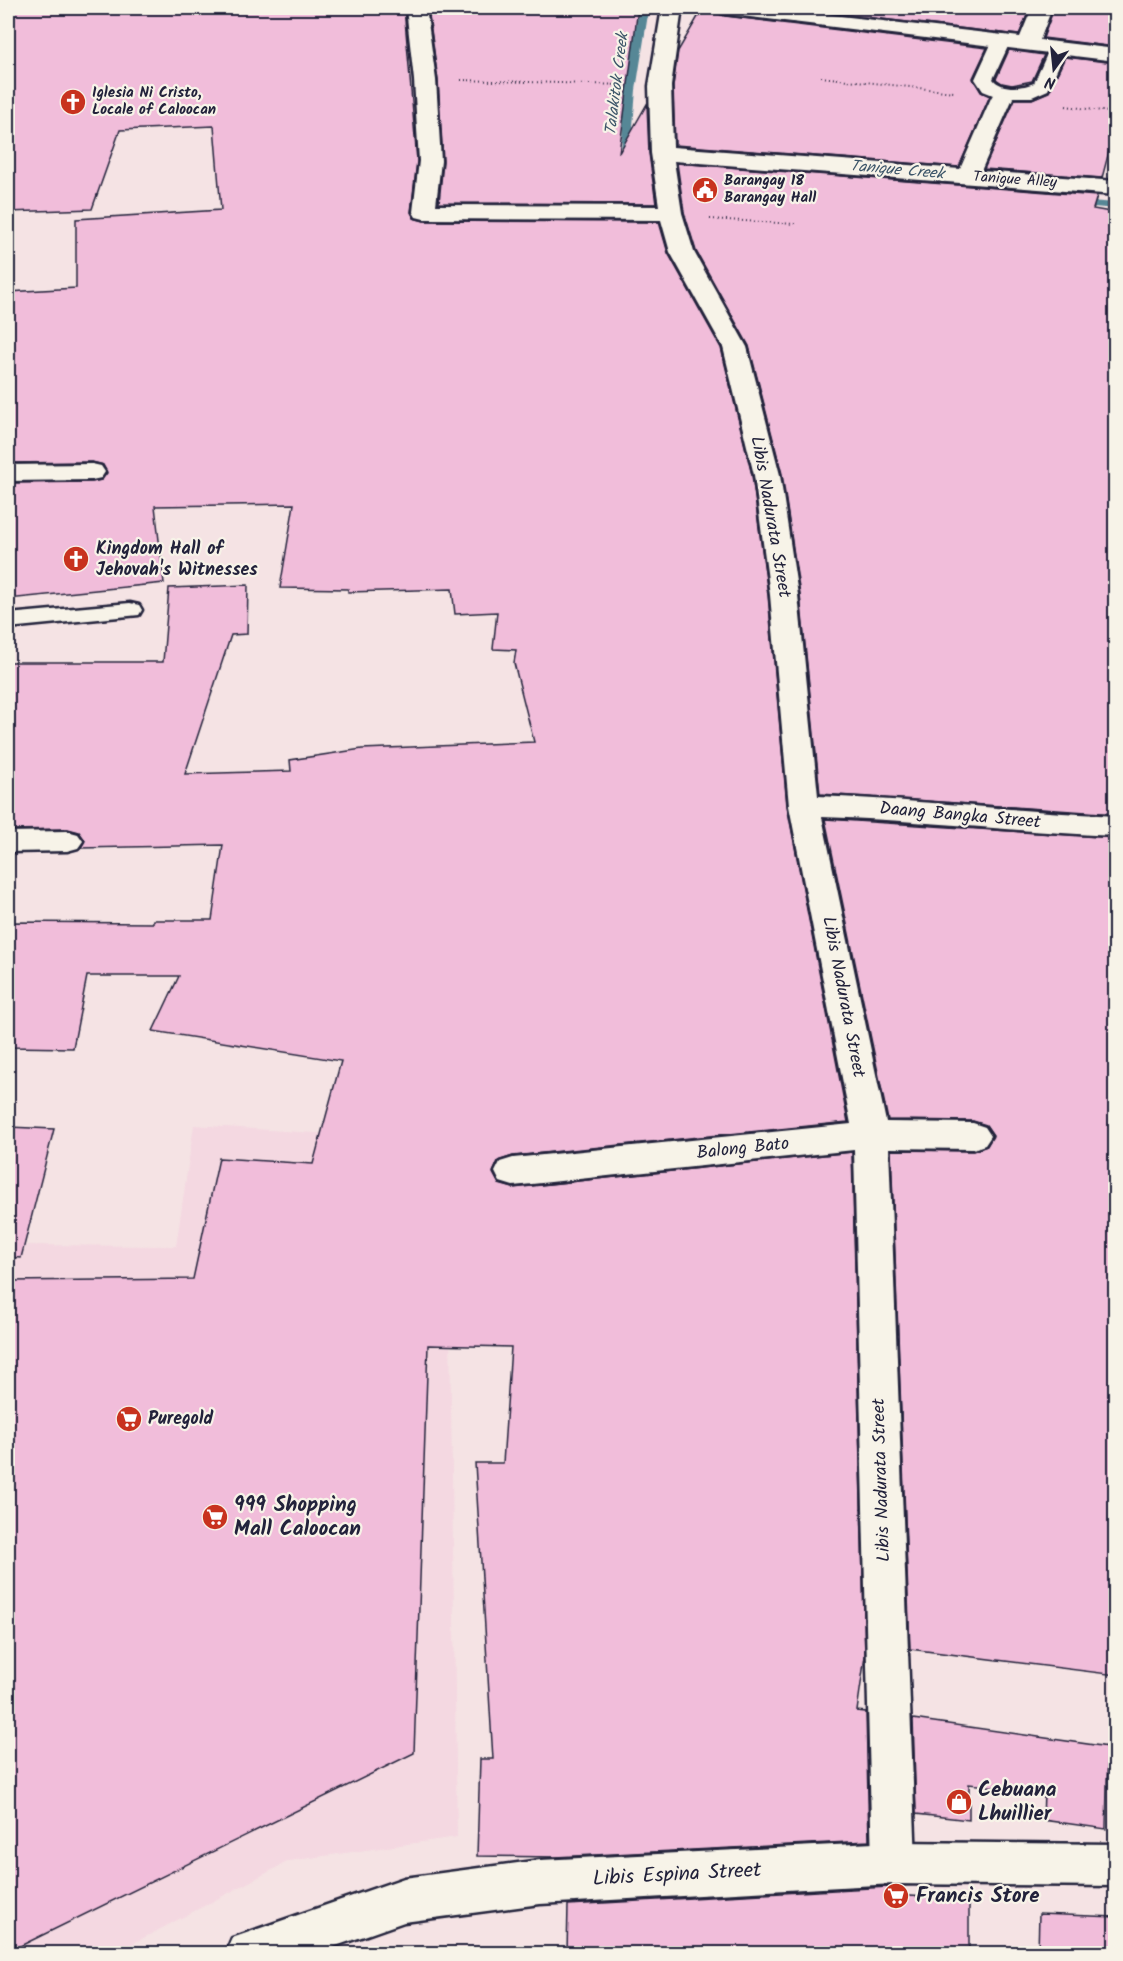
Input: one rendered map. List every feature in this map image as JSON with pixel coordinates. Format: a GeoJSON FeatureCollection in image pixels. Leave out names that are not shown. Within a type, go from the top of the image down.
{"type":"FeatureCollection","features":[{"type":"Feature","properties":{"kind":"street"},"geometry":{"type":"LineString","coordinates":[[416,8],[425,80],[430,161],[424,212],[671,215]]}},
{"type":"Feature","properties":{"kind":"street","name":"Libis Nadurata Street"},"geometry":{"type":"LineString","coordinates":[[672,8],[660,86],[662,153],[671,215],[682,252],[735,347],[767,475],[784,596],[804,806],[871,1136],[894,1863]]}},
{"type":"Feature","properties":{"kind":"street"},"geometry":{"type":"LineString","coordinates":[[725,8],[1116,55]]}},
{"type":"Feature","properties":{"kind":"street"},"geometry":{"type":"LineString","coordinates":[[1028,43],[1042,8]]}},
{"type":"Feature","properties":{"kind":"street"},"geometry":{"type":"LineString","coordinates":[[968,176],[1003,95]]}},
{"type":"Feature","properties":{"kind":"street","name":"Tanigue Alley"},"geometry":{"type":"LineString","coordinates":[[662,153],[1116,188]]}},
{"type":"Feature","properties":{"kind":"street"},"geometry":{"type":"LineString","coordinates":[[8,473],[92,472]]}},
{"type":"Feature","properties":{"kind":"street","name":"Daang Bangka Street"},"geometry":{"type":"LineString","coordinates":[[804,806],[864,808],[1023,822],[1116,826]]}},
{"type":"Feature","properties":{"kind":"street"},"geometry":{"type":"LineString","coordinates":[[8,842],[67,841]]}},
{"type":"Feature","properties":{"kind":"street","name":"Balong Bato"},"geometry":{"type":"LineString","coordinates":[[513,1172],[871,1136],[973,1136]]}},
{"type":"Feature","properties":{"kind":"street","name":"Libis Espina Street"},"geometry":{"type":"LineString","coordinates":[[248,1953],[404,1900],[540,1882],[894,1863],[1116,1865]]}},
{"type":"Feature","properties":{"kind":"lane"},"geometry":{"type":"LineString","coordinates":[[1002,40],[984,79],[989,87],[1003,95],[1032,91],[1042,86],[1058,47]]}},
{"type":"Feature","properties":{"kind":"lane"},"geometry":{"type":"LineString","coordinates":[[8,621],[130,610]]}},
{"type":"Feature","properties":{"kind":"path"},"geometry":{"type":"LineString","coordinates":[[425,80],[660,86]]}},
{"type":"Feature","properties":{"kind":"path"},"geometry":{"type":"LineString","coordinates":[[671,215],[796,224]]}},
{"type":"Feature","properties":{"kind":"shaded area","name":"999 Shopping Mall Caloocan"},"geometry":{"type":"Polygon","coordinates":[[[194,1125],[406,1139],[448,1183],[457,1837],[289,1861],[115,1953],[8,1954],[8,1245],[176,1246],[194,1125]]]}},
{"type":"Feature","properties":{"kind":"building"},"geometry":{"type":"Polygon","coordinates":[[[8,8],[404,8],[417,161],[411,212],[414,218],[424,221],[659,222],[668,253],[721,348],[752,475],[768,595],[787,806],[848,1122],[513,1156],[498,1161],[493,1173],[499,1184],[513,1188],[852,1152],[865,1656],[857,1711],[866,1712],[869,1841],[555,1857],[477,1856],[480,1759],[493,1759],[475,1463],[503,1463],[511,1347],[428,1345],[414,1753],[8,1952],[8,1281],[193,1279],[219,1158],[313,1164],[341,1061],[153,1031],[179,976],[87,976],[73,1048],[8,1047],[8,922],[153,923],[153,920],[212,920],[223,845],[81,848],[85,840],[79,832],[68,829],[8,830],[8,662],[163,662],[169,588],[248,585],[247,634],[231,635],[185,774],[291,771],[290,760],[362,749],[534,742],[514,663],[516,650],[493,649],[497,612],[455,614],[452,589],[348,592],[348,589],[280,588],[294,504],[155,506],[164,583],[8,599],[8,483],[92,482],[101,480],[107,473],[103,465],[92,462],[8,463],[8,292],[76,288],[76,219],[221,210],[214,126],[120,130],[92,209],[8,212],[8,8]]]}},
{"type":"Feature","properties":{"kind":"building"},"geometry":{"type":"Polygon","coordinates":[[[428,8],[638,8],[619,153],[647,104],[649,153],[656,204],[439,203],[443,161],[438,80],[428,8]]]}},
{"type":"Feature","properties":{"kind":"building"},"geometry":{"type":"Polygon","coordinates":[[[703,8],[713,8],[716,13],[725,16],[987,48],[973,78],[981,92],[990,96],[959,167],[675,145],[673,86],[678,51],[703,8]]]}},
{"type":"Feature","properties":{"kind":"building"},"geometry":{"type":"Polygon","coordinates":[[[787,8],[1030,8],[1019,35],[787,8]]]}},
{"type":"Feature","properties":{"kind":"building"},"geometry":{"type":"Polygon","coordinates":[[[1054,8],[1116,10],[1116,47],[1043,38],[1054,8]]]}},
{"type":"Feature","properties":{"kind":"building"},"geometry":{"type":"Polygon","coordinates":[[[1009,50],[1044,55],[1032,81],[1012,85],[996,79],[1009,50]]]}},
{"type":"Feature","properties":{"kind":"building"},"geometry":{"type":"Polygon","coordinates":[[[1065,57],[1116,63],[1116,125],[1102,178],[984,169],[1015,99],[1032,99],[1049,92],[1065,57]]]}},
{"type":"Feature","properties":{"kind":"building"},"geometry":{"type":"Polygon","coordinates":[[[677,163],[1097,196],[1093,209],[1116,213],[1116,523],[1109,588],[1116,590],[1116,814],[820,794],[800,595],[782,474],[749,346],[696,251],[684,212],[677,163]]]}},
{"type":"Feature","properties":{"kind":"building"},"geometry":{"type":"Polygon","coordinates":[[[825,819],[1116,838],[1116,1675],[910,1649],[891,1150],[973,1151],[987,1146],[993,1135],[986,1125],[973,1121],[888,1120],[825,819]]]}},
{"type":"Feature","properties":{"kind":"building"},"geometry":{"type":"Polygon","coordinates":[[[8,1127],[54,1129],[21,1258],[8,1257],[8,1127]]]}},
{"type":"Feature","properties":{"kind":"building"},"geometry":{"type":"Polygon","coordinates":[[[913,1719],[1108,1747],[1106,1829],[1043,1820],[1044,1792],[969,1784],[969,1820],[916,1814],[913,1719]]]}},
{"type":"Feature","properties":{"kind":"building"},"geometry":{"type":"Polygon","coordinates":[[[888,1887],[889,1895],[969,1899],[969,1953],[567,1953],[568,1905],[888,1887]]]}},
{"type":"Feature","properties":{"kind":"building"},"geometry":{"type":"Polygon","coordinates":[[[1039,1914],[1116,1917],[1116,1953],[1038,1953],[1039,1914]]]}},
{"type":"Feature","properties":{"kind":"waterway","name":"Talakitok Creek"},"geometry":{"type":"LineString","coordinates":[[644,8],[631,90],[625,164],[651,167]]}},
{"type":"Feature","properties":{"kind":"waterway","name":"Tanigue Creek"},"geometry":{"type":"LineString","coordinates":[[1076,203],[1116,206]]}},
{"type":"Feature","properties":{"kind":"place","name":"Iglesia Ni Cristo, Locale of Caloocan"},"geometry":{"type":"Point","coordinates":[73,102]}},
{"type":"Feature","properties":{"kind":"place","name":"Barangay 18 Barangay Hall"},"geometry":{"type":"Point","coordinates":[705,190]}},
{"type":"Feature","properties":{"kind":"place","name":"Kingdom Hall of Jehovah's Witnesses"},"geometry":{"type":"Point","coordinates":[76,559]}},
{"type":"Feature","properties":{"kind":"place","name":"Puregold"},"geometry":{"type":"Point","coordinates":[129,1419]}},
{"type":"Feature","properties":{"kind":"place","name":"999 Shopping Mall Caloocan"},"geometry":{"type":"Point","coordinates":[215,1517]}},
{"type":"Feature","properties":{"kind":"place","name":"Cebuana Lhuillier"},"geometry":{"type":"Point","coordinates":[959,1802]}},
{"type":"Feature","properties":{"kind":"place","name":"Francis Store"},"geometry":{"type":"Point","coordinates":[896,1896]}}]}
